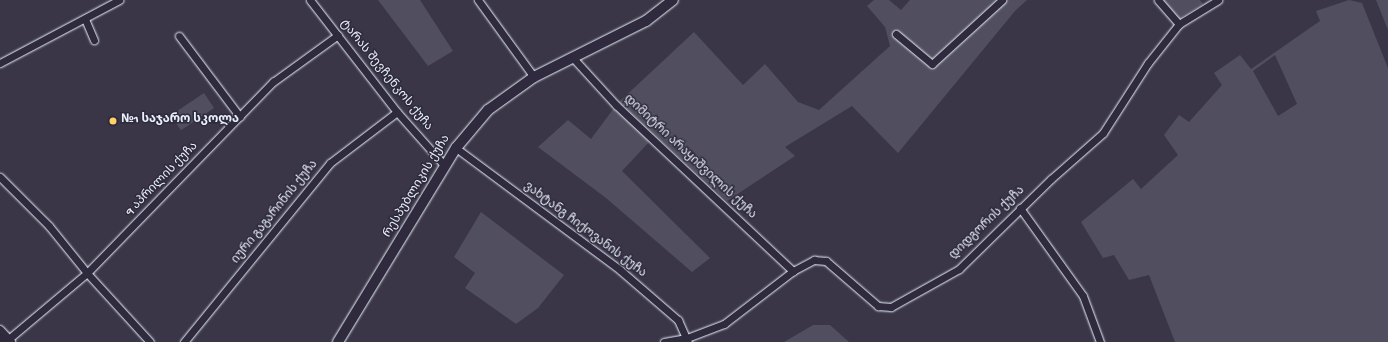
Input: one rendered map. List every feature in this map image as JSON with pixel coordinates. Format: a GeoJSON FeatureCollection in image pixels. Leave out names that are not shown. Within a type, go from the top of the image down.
{"type":"FeatureCollection","features":[{"type":"Feature","properties":{"kind":"main road","name":"რესპუბლიკის ქუჩა"},"geometry":{"type":"LineString","coordinates":[[338,342],[394,254],[444,165],[456,148],[488,110],[534,77],[646,21],[673,0]]}},
{"type":"Feature","properties":{"kind":"street"},"geometry":{"type":"LineString","coordinates":[[0,63],[120,0]]}},
{"type":"Feature","properties":{"kind":"street","name":"ტარას შევჩენკოს ქუჩა"},"geometry":{"type":"LineString","coordinates":[[310,0],[397,112],[444,165]]}},
{"type":"Feature","properties":{"kind":"street"},"geometry":{"type":"LineString","coordinates":[[478,0],[534,77]]}},
{"type":"Feature","properties":{"kind":"street"},"geometry":{"type":"LineString","coordinates":[[896,34],[932,64],[1002,0]]}},
{"type":"Feature","properties":{"kind":"street"},"geometry":{"type":"LineString","coordinates":[[1158,0],[1179,24]]}},
{"type":"Feature","properties":{"kind":"street","name":"დიდგორის ქუჩა"},"geometry":{"type":"LineString","coordinates":[[664,342],[687,340],[724,324],[793,270],[814,260],[826,261],[878,306],[891,308],[959,269],[1020,208],[1103,133],[1148,63],[1179,24],[1218,0]]}},
{"type":"Feature","properties":{"kind":"street"},"geometry":{"type":"LineString","coordinates":[[85,18],[94,40]]}},
{"type":"Feature","properties":{"kind":"street","name":"9 აპრილის ქუჩა"},"geometry":{"type":"LineString","coordinates":[[5,341],[87,273],[273,82],[338,35]]}},
{"type":"Feature","properties":{"kind":"street"},"geometry":{"type":"LineString","coordinates":[[179,36],[240,117]]}},
{"type":"Feature","properties":{"kind":"street","name":"დიმიტრი არაყიშვილის ქუჩა"},"geometry":{"type":"LineString","coordinates":[[573,58],[616,105],[793,270]]}},
{"type":"Feature","properties":{"kind":"street","name":"იური გაგარინის ქუჩა"},"geometry":{"type":"LineString","coordinates":[[184,342],[330,163],[397,112]]}},
{"type":"Feature","properties":{"kind":"street","name":"ვახტანგ ჩიქოვანის ქუჩა"},"geometry":{"type":"LineString","coordinates":[[456,148],[620,270],[678,320],[687,340]]}},
{"type":"Feature","properties":{"kind":"street"},"geometry":{"type":"LineString","coordinates":[[0,177],[49,226],[87,273],[150,342]]}},
{"type":"Feature","properties":{"kind":"street"},"geometry":{"type":"LineString","coordinates":[[1020,208],[1083,296],[1100,342]]}},
{"type":"Feature","properties":{"kind":"street"},"geometry":{"type":"LineString","coordinates":[[0,330],[5,341]]}},
{"type":"Feature","properties":{"kind":"shaded area"},"geometry":{"type":"Polygon","coordinates":[[[378,0],[420,0],[453,51],[428,66],[378,0]]]}},
{"type":"Feature","properties":{"kind":"shaded area"},"geometry":{"type":"Polygon","coordinates":[[[874,0],[889,0],[901,10],[910,0],[1027,0],[1015,11],[898,153],[852,106],[785,147],[795,156],[727,201],[619,102],[694,32],[743,85],[765,64],[798,102],[819,110],[890,46],[885,27],[867,6],[874,0]]]}},
{"type":"Feature","properties":{"kind":"shaded area"},"geometry":{"type":"Polygon","coordinates":[[[1162,0],[1200,0],[1203,4],[1177,20],[1162,0]]]}},
{"type":"Feature","properties":{"kind":"shaded area"},"geometry":{"type":"Polygon","coordinates":[[[1349,0],[1362,3],[1388,68],[1388,342],[1175,342],[1149,275],[1129,280],[1114,255],[1103,258],[1081,222],[1133,179],[1141,189],[1178,155],[1164,135],[1179,115],[1189,122],[1222,85],[1214,73],[1240,55],[1251,69],[1320,21],[1316,11],[1349,0]],[[1275,55],[1253,71],[1278,116],[1297,104],[1275,55]]]}},
{"type":"Feature","properties":{"kind":"shaded area"},"geometry":{"type":"Polygon","coordinates":[[[1376,0],[1388,0],[1388,30],[1376,0]]]}},
{"type":"Feature","properties":{"kind":"shaded area"},"geometry":{"type":"Polygon","coordinates":[[[204,93],[214,108],[181,130],[171,115],[204,93]]]}},
{"type":"Feature","properties":{"kind":"shaded area"},"geometry":{"type":"Polygon","coordinates":[[[614,108],[650,141],[622,171],[710,258],[692,272],[606,198],[538,147],[568,120],[591,139],[614,108]]]}},
{"type":"Feature","properties":{"kind":"shaded area"},"geometry":{"type":"Polygon","coordinates":[[[481,212],[564,275],[538,308],[516,324],[465,288],[475,273],[454,257],[481,212]]]}},
{"type":"Feature","properties":{"kind":"shaded area"},"geometry":{"type":"Polygon","coordinates":[[[813,325],[830,325],[849,342],[784,342],[813,325]]]}},
{"type":"Feature","properties":{"kind":"place","name":"№1 საჯარო სკოლა"},"geometry":{"type":"Point","coordinates":[113,121]}}]}
